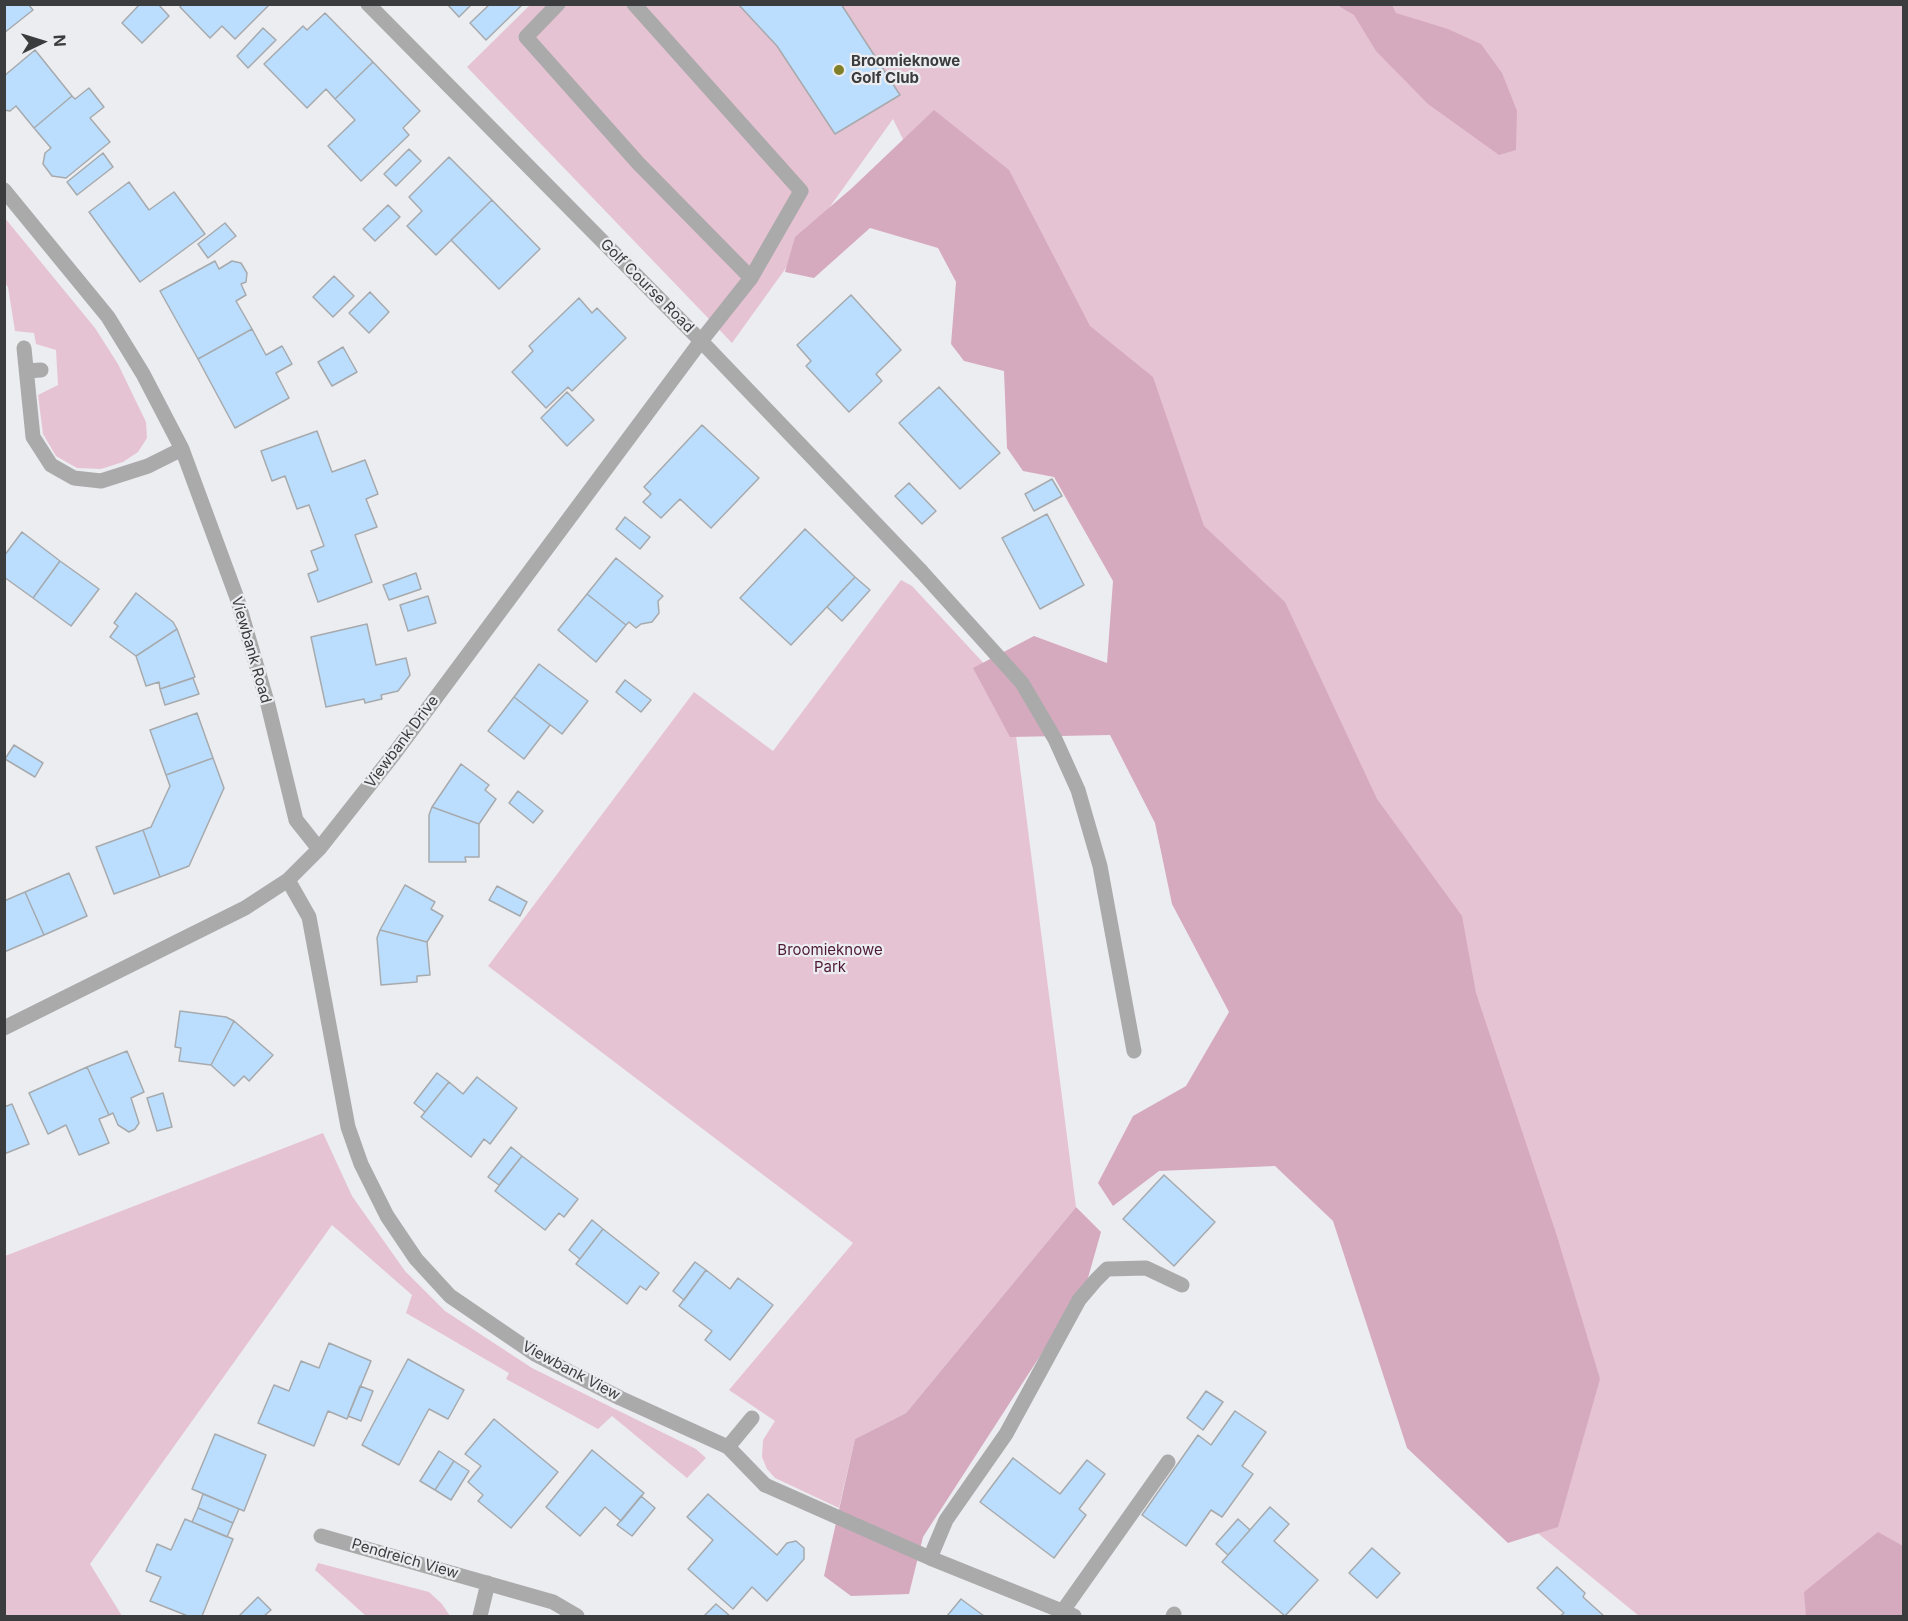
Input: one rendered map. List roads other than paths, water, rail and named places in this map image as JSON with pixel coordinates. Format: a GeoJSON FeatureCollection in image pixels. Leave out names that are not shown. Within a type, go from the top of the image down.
{"type":"FeatureCollection","features":[{"type":"Feature","properties":{"kind":"street","name":"Golf Course Road"},"geometry":{"type":"LineString","coordinates":[[368,4],[701,341],[921,571],[1022,684],[1055,739],[1074,780],[1100,866],[1134,1051]]}},
{"type":"Feature","properties":{"kind":"street"},"geometry":{"type":"LineString","coordinates":[[558,4],[526,37],[638,163],[751,278]]}},
{"type":"Feature","properties":{"kind":"street","name":"Viewbank Drive"},"geometry":{"type":"LineString","coordinates":[[4,1028],[201,932],[245,908],[288,879],[320,849],[394,754],[701,341],[751,278],[801,191],[634,4]]}},
{"type":"Feature","properties":{"kind":"street","name":"Viewbank Road"},"geometry":{"type":"LineString","coordinates":[[4,190],[108,317],[143,374],[182,449],[237,598],[268,705],[296,820],[320,849]]}},
{"type":"Feature","properties":{"kind":"street"},"geometry":{"type":"LineString","coordinates":[[24,348],[34,370],[33,437],[51,465],[74,478],[101,481],[148,466],[182,449]]}},
{"type":"Feature","properties":{"kind":"street","name":"Viewbank View"},"geometry":{"type":"LineString","coordinates":[[288,879],[309,917],[348,1127],[361,1164],[387,1216],[416,1259],[450,1296],[535,1354],[620,1398],[728,1447],[765,1485],[930,1558],[1068,1614]]}},
{"type":"Feature","properties":{"kind":"street"},"geometry":{"type":"LineString","coordinates":[[930,1558],[946,1520],[1006,1434],[1079,1300],[1096,1280],[1107,1269],[1146,1268],[1182,1285]]}},
{"type":"Feature","properties":{"kind":"street"},"geometry":{"type":"LineString","coordinates":[[728,1447],[752,1418]]}},
{"type":"Feature","properties":{"kind":"street"},"geometry":{"type":"LineString","coordinates":[[1068,1614],[1168,1462]]}},
{"type":"Feature","properties":{"kind":"street","name":"Pendreich View"},"geometry":{"type":"LineString","coordinates":[[321,1536],[553,1602],[577,1617]]}},
{"type":"Feature","properties":{"kind":"street"},"geometry":{"type":"LineString","coordinates":[[480,1617],[488,1582]]}},
{"type":"Feature","properties":{"kind":"place","name":"Broomieknowe Golf Club"},"geometry":{"type":"Point","coordinates":[839,70]}},
{"type":"Feature","properties":{"kind":"park label","name":"Broomieknowe Park"},"geometry":{"type":"Point","coordinates":[830,958]}}]}
